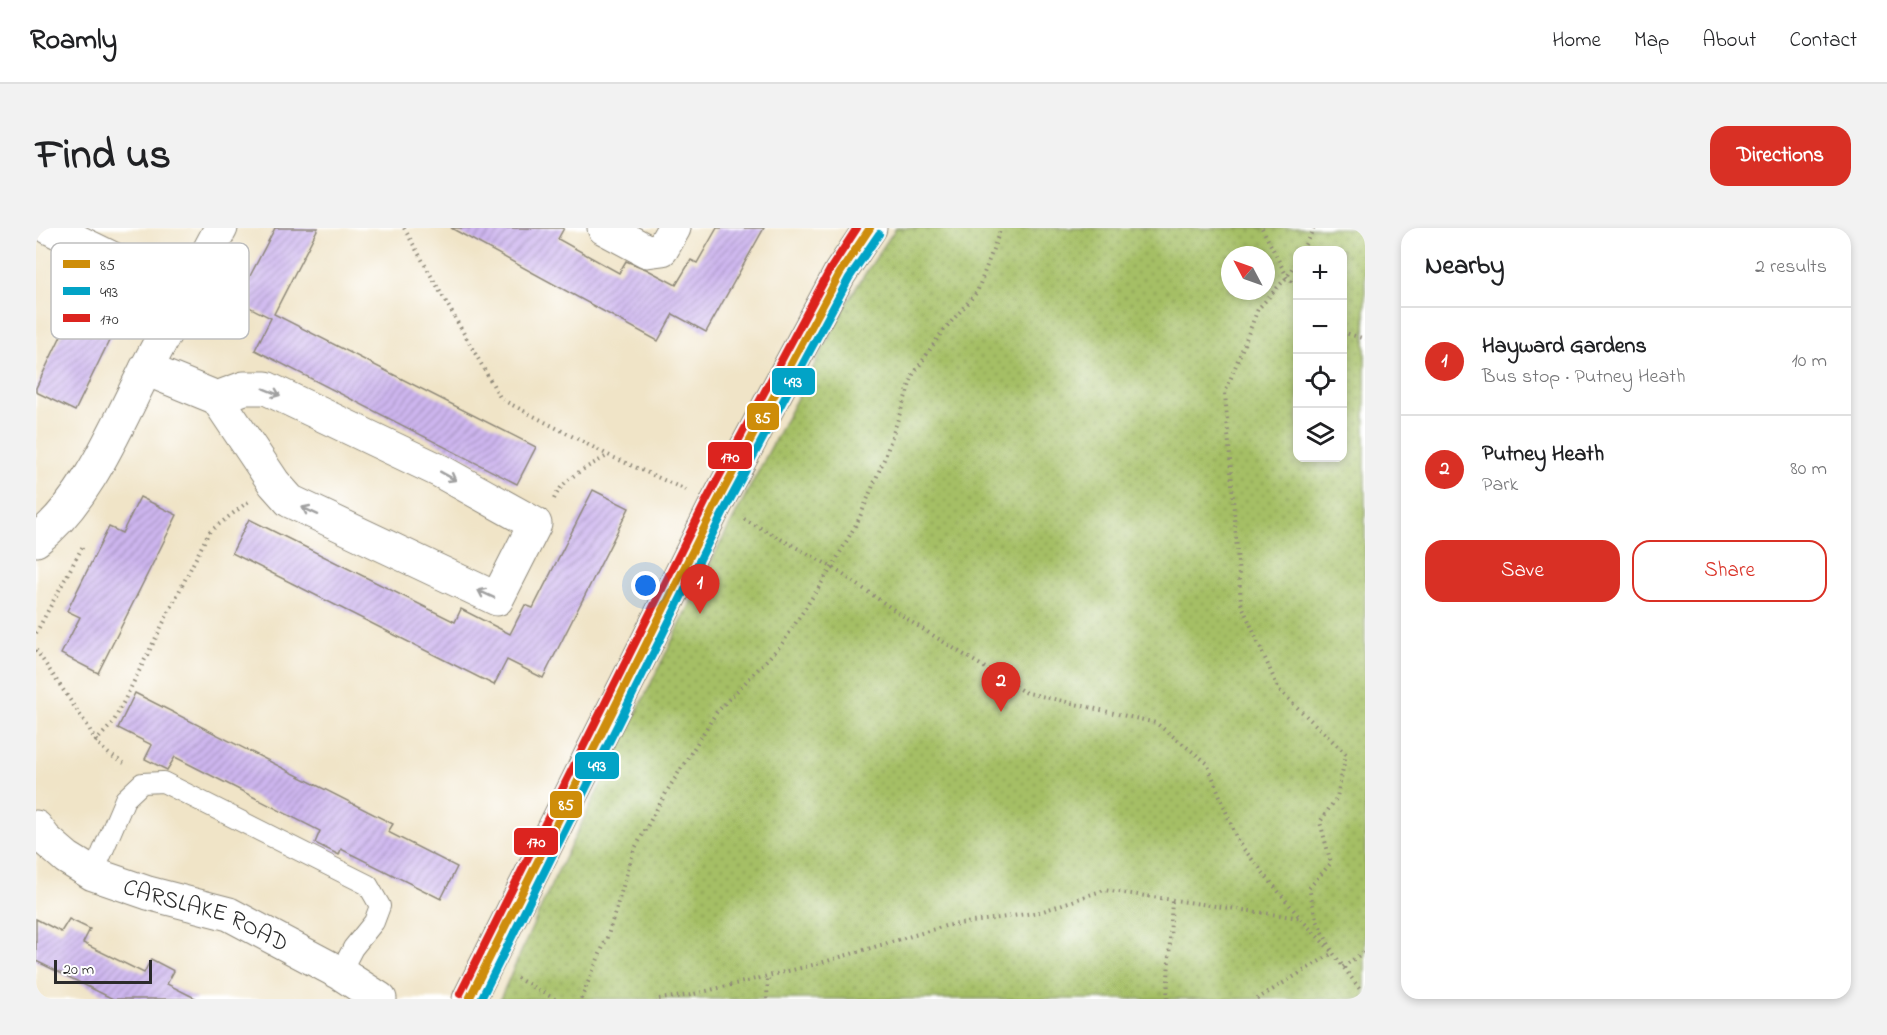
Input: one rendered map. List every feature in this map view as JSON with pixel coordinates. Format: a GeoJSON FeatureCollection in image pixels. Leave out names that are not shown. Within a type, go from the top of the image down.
{"type":"FeatureCollection","features":[{"type":"Feature","properties":{"kind":"street"},"geometry":{"type":"LineString","coordinates":[[50,228],[81,243]]}},
{"type":"Feature","properties":{"kind":"street"},"geometry":{"type":"LineString","coordinates":[[213,243],[221,228]]}},
{"type":"Feature","properties":{"kind":"street"},"geometry":{"type":"LineString","coordinates":[[604,228],[647,251],[662,249],[674,228]]}},
{"type":"Feature","properties":{"kind":"street"},"geometry":{"type":"LineString","coordinates":[[469,999],[716,504],[840,273],[870,228]]}},
{"type":"Feature","properties":{"kind":"street"},"geometry":{"type":"LineString","coordinates":[[36,540],[49,530],[85,486],[162,339]]}},
{"type":"Feature","properties":{"kind":"street"},"geometry":{"type":"LineString","coordinates":[[146,369],[217,398],[274,483],[290,501],[496,600],[535,524],[440,471],[266,388],[244,388],[217,398]]}},
{"type":"Feature","properties":{"kind":"street","name":"CARSLAKE ROAD"},"geometry":{"type":"LineString","coordinates":[[36,827],[45,839],[67,858],[93,874],[148,893],[228,914],[340,973],[380,999]]}},
{"type":"Feature","properties":{"kind":"lane"},"geometry":{"type":"LineString","coordinates":[[93,874],[125,799],[142,783],[163,782],[368,885],[380,906],[374,922],[353,948],[340,973]]}},
{"type":"Feature","properties":{"kind":"path"},"geometry":{"type":"LineString","coordinates":[[405,228],[501,399],[608,455],[716,504],[832,567],[913,623],[1024,692],[1156,723],[1207,763],[1238,842],[1301,919],[1333,953],[1365,996]]}},
{"type":"Feature","properties":{"kind":"path"},"geometry":{"type":"LineString","coordinates":[[581,999],[608,936],[634,850],[667,791],[716,713],[782,644],[832,567],[859,519],[913,375],[939,336],[977,292],[1001,228]]}},
{"type":"Feature","properties":{"kind":"path"},"geometry":{"type":"LineString","coordinates":[[1262,228],[1287,277],[1293,283]]}},
{"type":"Feature","properties":{"kind":"path"},"geometry":{"type":"LineString","coordinates":[[1304,246],[1314,228]]}},
{"type":"Feature","properties":{"kind":"path"},"geometry":{"type":"LineString","coordinates":[[1293,267],[1287,277],[1258,309],[1225,393],[1241,603],[1279,690],[1346,754],[1337,797],[1320,822],[1331,863],[1309,888],[1316,918],[1333,953]]}},
{"type":"Feature","properties":{"kind":"path"},"geometry":{"type":"LineString","coordinates":[[1347,334],[1365,339]]}},
{"type":"Feature","properties":{"kind":"path"},"geometry":{"type":"LineString","coordinates":[[535,524],[543,521],[560,486],[575,474],[608,455]]}},
{"type":"Feature","properties":{"kind":"path"},"geometry":{"type":"LineString","coordinates":[[95,742],[113,723],[208,532],[274,483]]}},
{"type":"Feature","properties":{"kind":"path"},"geometry":{"type":"LineString","coordinates":[[36,633],[84,543]]}},
{"type":"Feature","properties":{"kind":"path"},"geometry":{"type":"LineString","coordinates":[[36,650],[89,728],[95,742],[108,755],[133,767],[142,783]]}},
{"type":"Feature","properties":{"kind":"path"},"geometry":{"type":"LineString","coordinates":[[659,999],[690,995],[817,964],[945,926],[1040,912],[1104,890],[1301,919]]}},
{"type":"Feature","properties":{"kind":"path"},"geometry":{"type":"LineString","coordinates":[[1167,999],[1172,900]]}},
{"type":"Feature","properties":{"kind":"path"},"geometry":{"type":"LineString","coordinates":[[1343,967],[1365,951]]}},
{"type":"Feature","properties":{"kind":"path"},"geometry":{"type":"LineString","coordinates":[[1257,999],[1333,953]]}},
{"type":"Feature","properties":{"kind":"path"},"geometry":{"type":"LineString","coordinates":[[487,962],[555,999]]}},
{"type":"Feature","properties":{"kind":"path"},"geometry":{"type":"LineString","coordinates":[[767,999],[768,976]]}},
{"type":"Feature","properties":{"kind":"green space"},"geometry":{"type":"Polygon","coordinates":[[[896,228],[1365,228],[1365,999],[500,999],[553,881],[720,544],[853,292],[896,228]]]}},
{"type":"Feature","properties":{"kind":"building"},"geometry":{"type":"Polygon","coordinates":[[[275,228],[318,228],[274,314],[536,447],[517,484],[255,350],[271,318],[249,307],[249,278],[275,228]]]}},
{"type":"Feature","properties":{"kind":"building"},"geometry":{"type":"Polygon","coordinates":[[[451,228],[564,228],[558,239],[619,273],[626,261],[676,285],[691,260],[697,263],[717,228],[764,228],[706,332],[673,314],[658,341],[451,228]]]}},
{"type":"Feature","properties":{"kind":"building"},"geometry":{"type":"Polygon","coordinates":[[[59,339],[110,339],[75,411],[36,392],[59,339]]]}},
{"type":"Feature","properties":{"kind":"building"},"geometry":{"type":"Polygon","coordinates":[[[593,490],[629,508],[543,678],[507,660],[494,685],[232,553],[249,519],[455,622],[461,609],[510,634],[525,605],[533,608],[593,490]]]}},
{"type":"Feature","properties":{"kind":"building"},"geometry":{"type":"Polygon","coordinates":[[[140,497],[177,515],[98,673],[61,654],[80,617],[67,611],[109,527],[122,533],[140,497]]]}},
{"type":"Feature","properties":{"kind":"building"},"geometry":{"type":"Polygon","coordinates":[[[135,693],[393,824],[388,832],[457,867],[441,899],[341,849],[339,855],[315,843],[320,831],[175,757],[167,770],[145,759],[152,745],[118,728],[135,693]]]}},
{"type":"Feature","properties":{"kind":"building"},"geometry":{"type":"Polygon","coordinates":[[[36,919],[61,932],[69,919],[90,929],[83,943],[144,973],[151,959],[174,971],[167,984],[197,999],[113,999],[36,961],[36,919]]]}},
{"type":"Feature","properties":{"kind":"transit line","name":"170"},"geometry":{"type":"LineString","coordinates":[[460,994],[707,499],[831,268],[857,228]]}},
{"type":"Feature","properties":{"kind":"transit line","name":"85"},"geometry":{"type":"LineString","coordinates":[[469,999],[716,504],[840,273],[870,228]]}},
{"type":"Feature","properties":{"kind":"transit line","name":"493"},"geometry":{"type":"LineString","coordinates":[[481,999],[725,509],[849,278],[879,234]]}},
{"type":"Feature","properties":{"kind":"place","name":"Hayward Gardens"},"geometry":{"type":"Point","coordinates":[700,614]}},
{"type":"Feature","properties":{"kind":"place","name":"Putney Heath"},"geometry":{"type":"Point","coordinates":[1001,712]}}]}
